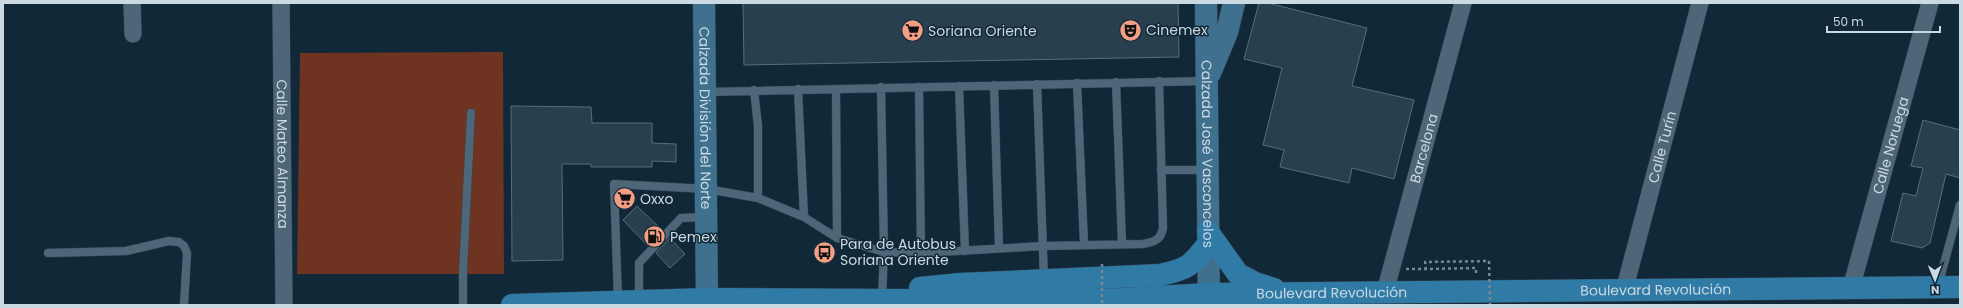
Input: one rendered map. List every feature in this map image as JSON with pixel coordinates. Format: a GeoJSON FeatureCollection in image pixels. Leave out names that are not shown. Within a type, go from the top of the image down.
{"type":"FeatureCollection","features":[{"type":"Feature","properties":{"kind":"main road","name":"Calzada División del Norte"},"geometry":{"type":"LineString","coordinates":[[704,3],[707,302]]}},
{"type":"Feature","properties":{"kind":"main road","name":"Calzada José Vasconcelos"},"geometry":{"type":"LineString","coordinates":[[1206,3],[1209,299]]}},
{"type":"Feature","properties":{"kind":"main road"},"geometry":{"type":"LineString","coordinates":[[1206,81],[1227,32],[1234,3]]}},
{"type":"Feature","properties":{"kind":"main road"},"geometry":{"type":"LineString","coordinates":[[874,302],[921,288],[960,284],[1160,275],[1179,271],[1193,264],[1208,238],[1238,274],[1285,293]]}},
{"type":"Feature","properties":{"kind":"main road","name":"Boulevard Revolución"},"geometry":{"type":"LineString","coordinates":[[512,305],[639,301],[874,302],[1209,299],[1285,293],[1960,287]]}},
{"type":"Feature","properties":{"kind":"main road"},"geometry":{"type":"LineString","coordinates":[[1679,305],[1758,289]]}},
{"type":"Feature","properties":{"kind":"street"},"geometry":{"type":"LineString","coordinates":[[132,3],[133,34]]}},
{"type":"Feature","properties":{"kind":"street","name":"Calle Mateo Almanza"},"geometry":{"type":"LineString","coordinates":[[281,3],[284,305]]}},
{"type":"Feature","properties":{"kind":"street","name":"Barcelona"},"geometry":{"type":"LineString","coordinates":[[1385,292],[1463,3]]}},
{"type":"Feature","properties":{"kind":"street","name":"Calle Turín"},"geometry":{"type":"LineString","coordinates":[[1624,291],[1700,3]]}},
{"type":"Feature","properties":{"kind":"street","name":"Calle Noruega"},"geometry":{"type":"LineString","coordinates":[[1851,288],[1930,3]]}},
{"type":"Feature","properties":{"kind":"lane"},"geometry":{"type":"LineString","coordinates":[[618,302],[614,184],[707,189],[758,198],[804,217],[837,238],[884,252],[921,253],[1084,244],[1150,243],[1158,240],[1162,235],[1159,81]]}},
{"type":"Feature","properties":{"kind":"lane"},"geometry":{"type":"LineString","coordinates":[[706,92],[919,86],[1206,81]]}},
{"type":"Feature","properties":{"kind":"lane"},"geometry":{"type":"LineString","coordinates":[[1116,82],[1122,244]]}},
{"type":"Feature","properties":{"kind":"lane"},"geometry":{"type":"LineString","coordinates":[[1077,83],[1084,244]]}},
{"type":"Feature","properties":{"kind":"lane"},"geometry":{"type":"LineString","coordinates":[[1037,84],[1044,280]]}},
{"type":"Feature","properties":{"kind":"lane"},"geometry":{"type":"LineString","coordinates":[[994,85],[999,248]]}},
{"type":"Feature","properties":{"kind":"lane"},"geometry":{"type":"LineString","coordinates":[[919,86],[921,253]]}},
{"type":"Feature","properties":{"kind":"lane"},"geometry":{"type":"LineString","coordinates":[[958,86],[965,251]]}},
{"type":"Feature","properties":{"kind":"lane"},"geometry":{"type":"LineString","coordinates":[[836,88],[837,238]]}},
{"type":"Feature","properties":{"kind":"lane"},"geometry":{"type":"LineString","coordinates":[[874,302],[884,252],[881,88]]}},
{"type":"Feature","properties":{"kind":"lane"},"geometry":{"type":"LineString","coordinates":[[798,89],[804,217]]}},
{"type":"Feature","properties":{"kind":"lane"},"geometry":{"type":"LineString","coordinates":[[754,90],[758,126],[758,198]]}},
{"type":"Feature","properties":{"kind":"lane"},"geometry":{"type":"LineString","coordinates":[[463,305],[462,271],[471,113]]}},
{"type":"Feature","properties":{"kind":"lane"},"geometry":{"type":"LineString","coordinates":[[1161,170],[1207,170]]}},
{"type":"Feature","properties":{"kind":"lane"},"geometry":{"type":"LineString","coordinates":[[1938,287],[1960,204]]}},
{"type":"Feature","properties":{"kind":"lane"},"geometry":{"type":"LineString","coordinates":[[639,301],[639,263],[681,218],[707,217]]}},
{"type":"Feature","properties":{"kind":"lane"},"geometry":{"type":"LineString","coordinates":[[48,253],[126,251],[169,241],[179,242],[184,246],[187,253],[184,305]]}},
{"type":"Feature","properties":{"kind":"path"},"geometry":{"type":"LineString","coordinates":[[1476,268],[1426,268],[1425,262],[1489,261],[1490,305]]}},
{"type":"Feature","properties":{"kind":"path"},"geometry":{"type":"LineString","coordinates":[[1102,264],[1102,305]]}},
{"type":"Feature","properties":{"kind":"shaded area"},"geometry":{"type":"Polygon","coordinates":[[[503,52],[504,274],[297,274],[300,53],[503,52]]]}},
{"type":"Feature","properties":{"kind":"building","name":"Soriana Oriente"},"geometry":{"type":"Polygon","coordinates":[[[743,3],[1178,3],[1179,57],[744,65],[743,3]]]}},
{"type":"Feature","properties":{"kind":"building"},"geometry":{"type":"Polygon","coordinates":[[[1259,3],[1268,3],[1367,28],[1352,86],[1414,100],[1394,179],[1352,168],[1349,183],[1280,167],[1284,150],[1263,145],[1282,68],[1244,59],[1259,3]]]}},
{"type":"Feature","properties":{"kind":"building"},"geometry":{"type":"Polygon","coordinates":[[[511,106],[591,107],[592,123],[652,123],[652,143],[676,144],[676,162],[652,161],[652,167],[591,167],[591,164],[562,164],[563,260],[512,261],[511,106]]]}},
{"type":"Feature","properties":{"kind":"building"},"geometry":{"type":"Polygon","coordinates":[[[1923,120],[1960,130],[1960,178],[1946,174],[1930,243],[1922,248],[1891,241],[1903,193],[1916,196],[1923,168],[1911,166],[1923,120]]]}},
{"type":"Feature","properties":{"kind":"building"},"geometry":{"type":"Polygon","coordinates":[[[637,206],[662,230],[648,246],[623,220],[637,206]]]}},
{"type":"Feature","properties":{"kind":"building"},"geometry":{"type":"Polygon","coordinates":[[[670,238],[685,254],[670,268],[656,253],[670,238]]]}},
{"type":"Feature","properties":{"kind":"place","name":"Cinemex"},"geometry":{"type":"Point","coordinates":[1130,30]}},
{"type":"Feature","properties":{"kind":"place","name":"Soriana Oriente"},"geometry":{"type":"Point","coordinates":[913,31]}},
{"type":"Feature","properties":{"kind":"place","name":"Oxxo"},"geometry":{"type":"Point","coordinates":[625,199]}},
{"type":"Feature","properties":{"kind":"place","name":"Pemex"},"geometry":{"type":"Point","coordinates":[654,237]}},
{"type":"Feature","properties":{"kind":"place","name":"Para de Autobus Soriana Oriente"},"geometry":{"type":"Point","coordinates":[825,252]}}]}
